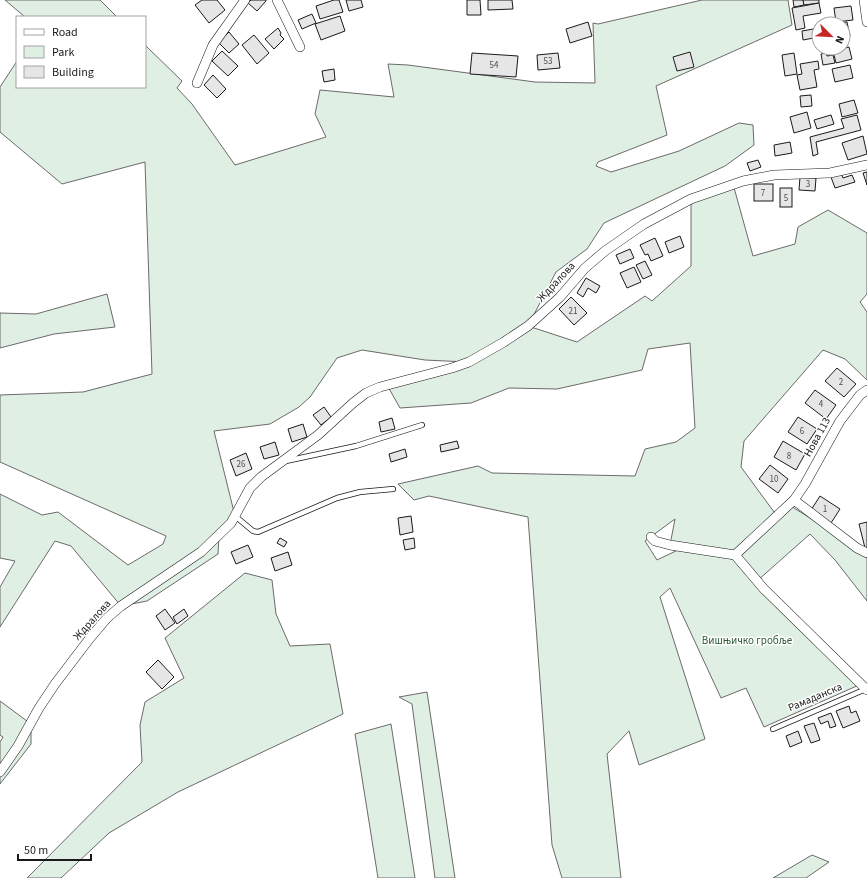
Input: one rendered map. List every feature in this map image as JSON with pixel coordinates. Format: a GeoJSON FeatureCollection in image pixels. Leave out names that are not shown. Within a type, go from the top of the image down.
{"type":"FeatureCollection","features":[{"type":"Feature","properties":{"kind":"street"},"geometry":{"type":"LineString","coordinates":[[197,83],[213,45],[245,0]]}},
{"type":"Feature","properties":{"kind":"street"},"geometry":{"type":"LineString","coordinates":[[277,0],[300,47]]}},
{"type":"Feature","properties":{"kind":"street"},"geometry":{"type":"LineString","coordinates":[[864,0],[867,22]]}},
{"type":"Feature","properties":{"kind":"street","name":"Ждралова"},"geometry":{"type":"LineString","coordinates":[[0,772],[18,746],[55,684],[106,618],[121,606],[201,552],[222,532],[235,516],[242,500],[250,488],[261,477],[318,435],[366,393],[380,387],[458,366],[468,362],[510,338],[528,326],[560,298],[585,268],[605,251],[644,224],[691,200],[743,181],[774,176],[830,173],[867,165]]}},
{"type":"Feature","properties":{"kind":"street","name":"Нова 113"},"geometry":{"type":"LineString","coordinates":[[735,555],[794,500],[805,484],[840,421],[852,405],[867,390]]}},
{"type":"Feature","properties":{"kind":"street"},"geometry":{"type":"LineString","coordinates":[[794,500],[857,548],[867,553]]}},
{"type":"Feature","properties":{"kind":"street"},"geometry":{"type":"LineString","coordinates":[[651,537],[655,541],[670,545],[735,555],[764,589],[867,689]]}},
{"type":"Feature","properties":{"kind":"lane","name":"Ждралова"},"geometry":{"type":"LineString","coordinates":[[282,461],[356,446],[422,426]]}},
{"type":"Feature","properties":{"kind":"lane"},"geometry":{"type":"LineString","coordinates":[[235,516],[253,531],[259,532],[337,498],[360,492],[393,489]]}},
{"type":"Feature","properties":{"kind":"lane","name":"Рамаданска"},"geometry":{"type":"LineString","coordinates":[[773,729],[867,689]]}},
{"type":"Feature","properties":{"kind":"green space"},"geometry":{"type":"Polygon","coordinates":[[[5,0],[100,0],[116,16],[24,16],[5,0]]]}},
{"type":"Feature","properties":{"kind":"green space","name":"Вишњичко гробље"},"geometry":{"type":"Polygon","coordinates":[[[702,0],[788,0],[792,25],[656,86],[667,135],[598,162],[596,166],[611,172],[679,151],[739,123],[753,125],[754,145],[725,166],[604,223],[587,249],[556,272],[528,326],[577,342],[645,296],[652,301],[691,266],[691,199],[733,184],[753,256],[795,244],[798,227],[828,210],[867,233],[867,294],[860,302],[867,312],[867,380],[845,359],[823,350],[744,441],[741,467],[777,516],[789,505],[867,553],[867,601],[835,560],[810,534],[757,581],[859,685],[764,727],[746,688],[721,698],[670,588],[660,597],[705,739],[639,765],[629,731],[607,754],[621,878],[562,878],[552,845],[528,517],[429,496],[414,500],[398,484],[478,466],[492,473],[635,476],[645,449],[676,442],[695,428],[690,343],[648,349],[642,370],[557,389],[509,388],[471,403],[400,408],[387,385],[467,362],[425,360],[362,350],[337,358],[310,397],[299,407],[270,424],[214,431],[235,516],[219,536],[218,554],[147,601],[121,606],[71,546],[55,541],[0,627],[0,587],[15,561],[0,558],[0,494],[42,515],[58,512],[128,565],[163,544],[166,536],[0,462],[0,395],[83,392],[152,374],[145,162],[62,184],[0,132],[0,87],[16,63],[16,88],[146,88],[146,46],[182,81],[177,88],[192,104],[235,165],[326,137],[315,114],[320,90],[394,97],[388,64],[408,65],[535,82],[595,83],[593,23],[598,24],[702,0]],[[675,519],[645,541],[657,560],[680,549],[670,545],[675,519]]]}},
{"type":"Feature","properties":{"kind":"green space"},"geometry":{"type":"Polygon","coordinates":[[[107,294],[115,327],[54,334],[0,348],[0,313],[36,314],[107,294]]]}},
{"type":"Feature","properties":{"kind":"green space"},"geometry":{"type":"Polygon","coordinates":[[[245,573],[272,580],[276,614],[290,646],[330,644],[343,714],[178,792],[109,833],[61,878],[27,878],[142,762],[140,725],[145,702],[184,678],[165,638],[245,573]]]}},
{"type":"Feature","properties":{"kind":"green space"},"geometry":{"type":"Polygon","coordinates":[[[427,692],[455,878],[435,878],[412,704],[399,697],[427,692]]]}},
{"type":"Feature","properties":{"kind":"green space"},"geometry":{"type":"Polygon","coordinates":[[[0,701],[31,724],[31,744],[0,784],[0,742],[3,737],[0,735],[0,701]]]}},
{"type":"Feature","properties":{"kind":"green space"},"geometry":{"type":"Polygon","coordinates":[[[391,724],[415,878],[378,878],[355,734],[391,724]]]}},
{"type":"Feature","properties":{"kind":"green space"},"geometry":{"type":"Polygon","coordinates":[[[812,855],[829,862],[806,878],[773,878],[812,855]]]}},
{"type":"Feature","properties":{"kind":"building"},"geometry":{"type":"Polygon","coordinates":[[[202,0],[217,0],[225,10],[209,23],[195,5],[202,0]]]}},
{"type":"Feature","properties":{"kind":"building"},"geometry":{"type":"Polygon","coordinates":[[[251,0],[266,1],[257,11],[248,3],[251,0]]]}},
{"type":"Feature","properties":{"kind":"building"},"geometry":{"type":"Polygon","coordinates":[[[334,0],[339,0],[343,12],[320,19],[316,6],[334,0]]]}},
{"type":"Feature","properties":{"kind":"building"},"geometry":{"type":"Polygon","coordinates":[[[346,0],[361,0],[363,7],[349,11],[346,0]]]}},
{"type":"Feature","properties":{"kind":"building"},"geometry":{"type":"Polygon","coordinates":[[[467,0],[480,0],[481,15],[467,15],[467,0]]]}},
{"type":"Feature","properties":{"kind":"building"},"geometry":{"type":"Polygon","coordinates":[[[488,0],[512,0],[513,9],[488,10],[488,0]]]}},
{"type":"Feature","properties":{"kind":"building"},"geometry":{"type":"Polygon","coordinates":[[[793,0],[803,0],[804,5],[794,7],[793,0]]]}},
{"type":"Feature","properties":{"kind":"building"},"geometry":{"type":"Polygon","coordinates":[[[803,0],[819,0],[819,3],[804,5],[803,0]]]}},
{"type":"Feature","properties":{"kind":"building"},"geometry":{"type":"Polygon","coordinates":[[[819,3],[821,13],[803,16],[805,28],[796,30],[792,8],[819,3]]]}},
{"type":"Feature","properties":{"kind":"building"},"geometry":{"type":"Polygon","coordinates":[[[851,6],[853,20],[851,20],[851,16],[835,16],[834,8],[851,6]]]}},
{"type":"Feature","properties":{"kind":"building"},"geometry":{"type":"Polygon","coordinates":[[[312,14],[316,23],[302,29],[298,20],[312,14]]]}},
{"type":"Feature","properties":{"kind":"building"},"geometry":{"type":"Polygon","coordinates":[[[340,16],[345,31],[321,40],[315,24],[340,16]]]}},
{"type":"Feature","properties":{"kind":"building"},"geometry":{"type":"Polygon","coordinates":[[[588,22],[592,36],[570,43],[566,29],[588,22]]]}},
{"type":"Feature","properties":{"kind":"building"},"geometry":{"type":"Polygon","coordinates":[[[278,28],[281,33],[280,35],[284,39],[274,49],[265,39],[278,28]]]}},
{"type":"Feature","properties":{"kind":"building"},"geometry":{"type":"Polygon","coordinates":[[[811,29],[811,38],[803,40],[802,31],[811,29]]]}},
{"type":"Feature","properties":{"kind":"building"},"geometry":{"type":"Polygon","coordinates":[[[229,32],[239,44],[229,53],[218,42],[229,32]]]}},
{"type":"Feature","properties":{"kind":"building"},"geometry":{"type":"Polygon","coordinates":[[[254,35],[269,53],[257,64],[242,45],[254,35]]]}},
{"type":"Feature","properties":{"kind":"building"},"geometry":{"type":"Polygon","coordinates":[[[222,51],[238,66],[228,76],[212,61],[222,51]]]}},
{"type":"Feature","properties":{"kind":"building"},"geometry":{"type":"Polygon","coordinates":[[[690,52],[694,67],[677,71],[673,57],[690,52]]]}},
{"type":"Feature","properties":{"kind":"building"},"geometry":{"type":"Polygon","coordinates":[[[472,53],[518,56],[516,77],[470,74],[472,53]]]}},
{"type":"Feature","properties":{"kind":"building"},"geometry":{"type":"Polygon","coordinates":[[[558,53],[560,68],[538,70],[537,55],[558,53]]]}},
{"type":"Feature","properties":{"kind":"building"},"geometry":{"type":"Polygon","coordinates":[[[794,53],[797,74],[785,76],[782,55],[794,53]]]}},
{"type":"Feature","properties":{"kind":"building"},"geometry":{"type":"Polygon","coordinates":[[[851,55],[852,59],[836,63],[834,56],[851,55]]]}},
{"type":"Feature","properties":{"kind":"building"},"geometry":{"type":"Polygon","coordinates":[[[821,56],[833,56],[835,63],[823,65],[821,56]]]}},
{"type":"Feature","properties":{"kind":"building"},"geometry":{"type":"Polygon","coordinates":[[[818,61],[819,69],[814,70],[817,87],[800,90],[797,75],[802,74],[800,64],[818,61]]]}},
{"type":"Feature","properties":{"kind":"building"},"geometry":{"type":"Polygon","coordinates":[[[850,65],[853,78],[835,82],[832,69],[850,65]]]}},
{"type":"Feature","properties":{"kind":"building"},"geometry":{"type":"Polygon","coordinates":[[[334,69],[335,80],[324,82],[322,71],[334,69]]]}},
{"type":"Feature","properties":{"kind":"building"},"geometry":{"type":"Polygon","coordinates":[[[213,75],[226,89],[217,98],[204,85],[213,75]]]}},
{"type":"Feature","properties":{"kind":"building"},"geometry":{"type":"Polygon","coordinates":[[[811,95],[812,106],[801,107],[800,96],[811,95]]]}},
{"type":"Feature","properties":{"kind":"building"},"geometry":{"type":"Polygon","coordinates":[[[854,100],[858,113],[842,117],[839,104],[854,100]]]}},
{"type":"Feature","properties":{"kind":"building"},"geometry":{"type":"Polygon","coordinates":[[[807,112],[811,128],[794,133],[790,117],[807,112]]]}},
{"type":"Feature","properties":{"kind":"building"},"geometry":{"type":"Polygon","coordinates":[[[831,115],[834,124],[817,129],[814,120],[831,115]]]}},
{"type":"Feature","properties":{"kind":"building"},"geometry":{"type":"Polygon","coordinates":[[[857,115],[861,130],[816,142],[818,154],[813,156],[810,137],[844,128],[841,119],[857,115]]]}},
{"type":"Feature","properties":{"kind":"building"},"geometry":{"type":"Polygon","coordinates":[[[863,136],[867,154],[848,160],[842,143],[863,136]]]}},
{"type":"Feature","properties":{"kind":"building"},"geometry":{"type":"Polygon","coordinates":[[[790,142],[792,153],[775,156],[774,145],[790,142]]]}},
{"type":"Feature","properties":{"kind":"building"},"geometry":{"type":"Polygon","coordinates":[[[758,160],[761,167],[750,171],[747,163],[758,160]]]}},
{"type":"Feature","properties":{"kind":"building"},"geometry":{"type":"Polygon","coordinates":[[[867,172],[867,185],[863,173],[867,172]]]}},
{"type":"Feature","properties":{"kind":"building"},"geometry":{"type":"Polygon","coordinates":[[[841,173],[843,178],[852,175],[855,182],[835,188],[831,177],[841,173]]]}},
{"type":"Feature","properties":{"kind":"building"},"geometry":{"type":"Polygon","coordinates":[[[800,177],[816,178],[815,191],[799,190],[800,177]]]}},
{"type":"Feature","properties":{"kind":"building"},"geometry":{"type":"Polygon","coordinates":[[[754,184],[773,184],[773,201],[754,201],[754,184]]]}},
{"type":"Feature","properties":{"kind":"building"},"geometry":{"type":"Polygon","coordinates":[[[780,188],[792,188],[792,207],[780,207],[780,188]]]}},
{"type":"Feature","properties":{"kind":"building"},"geometry":{"type":"Polygon","coordinates":[[[680,236],[684,247],[669,253],[665,242],[680,236]]]}},
{"type":"Feature","properties":{"kind":"building"},"geometry":{"type":"Polygon","coordinates":[[[655,238],[663,256],[651,261],[648,254],[645,255],[640,245],[655,238]]]}},
{"type":"Feature","properties":{"kind":"building"},"geometry":{"type":"Polygon","coordinates":[[[630,249],[634,258],[620,264],[616,255],[630,249]]]}},
{"type":"Feature","properties":{"kind":"building"},"geometry":{"type":"Polygon","coordinates":[[[645,261],[652,275],[643,279],[636,265],[645,261]]]}},
{"type":"Feature","properties":{"kind":"building"},"geometry":{"type":"Polygon","coordinates":[[[634,267],[641,282],[627,288],[620,273],[634,267]]]}},
{"type":"Feature","properties":{"kind":"building"},"geometry":{"type":"Polygon","coordinates":[[[586,278],[600,286],[596,293],[588,288],[583,297],[577,293],[586,278]]]}},
{"type":"Feature","properties":{"kind":"building"},"geometry":{"type":"Polygon","coordinates":[[[571,297],[587,313],[574,325],[559,309],[571,297]]]}},
{"type":"Feature","properties":{"kind":"building"},"geometry":{"type":"Polygon","coordinates":[[[837,368],[856,384],[844,397],[825,381],[837,368]]]}},
{"type":"Feature","properties":{"kind":"building"},"geometry":{"type":"Polygon","coordinates":[[[815,390],[836,405],[826,419],[805,403],[815,390]]]}},
{"type":"Feature","properties":{"kind":"building"},"geometry":{"type":"Polygon","coordinates":[[[324,407],[331,417],[321,425],[313,415],[324,407]]]}},
{"type":"Feature","properties":{"kind":"building"},"geometry":{"type":"Polygon","coordinates":[[[798,417],[817,429],[807,444],[788,432],[798,417]]]}},
{"type":"Feature","properties":{"kind":"building"},"geometry":{"type":"Polygon","coordinates":[[[392,418],[395,429],[381,432],[379,422],[392,418]]]}},
{"type":"Feature","properties":{"kind":"building"},"geometry":{"type":"Polygon","coordinates":[[[303,424],[307,437],[292,442],[288,429],[303,424]]]}},
{"type":"Feature","properties":{"kind":"building"},"geometry":{"type":"Polygon","coordinates":[[[457,441],[459,448],[441,452],[440,445],[457,441]]]}},
{"type":"Feature","properties":{"kind":"building"},"geometry":{"type":"Polygon","coordinates":[[[783,441],[805,454],[796,470],[774,457],[783,441]]]}},
{"type":"Feature","properties":{"kind":"building"},"geometry":{"type":"Polygon","coordinates":[[[275,442],[279,455],[264,459],[260,447],[275,442]]]}},
{"type":"Feature","properties":{"kind":"building"},"geometry":{"type":"Polygon","coordinates":[[[405,449],[407,457],[391,462],[389,454],[405,449]]]}},
{"type":"Feature","properties":{"kind":"building"},"geometry":{"type":"Polygon","coordinates":[[[246,453],[252,469],[236,476],[230,460],[246,453]]]}},
{"type":"Feature","properties":{"kind":"building"},"geometry":{"type":"Polygon","coordinates":[[[770,465],[788,479],[778,493],[759,479],[770,465]]]}},
{"type":"Feature","properties":{"kind":"building"},"geometry":{"type":"Polygon","coordinates":[[[820,496],[840,509],[831,523],[811,510],[820,496]]]}},
{"type":"Feature","properties":{"kind":"building"},"geometry":{"type":"Polygon","coordinates":[[[411,516],[413,532],[400,535],[398,518],[411,516]]]}},
{"type":"Feature","properties":{"kind":"building"},"geometry":{"type":"Polygon","coordinates":[[[867,522],[867,547],[865,548],[859,524],[867,522]]]}},
{"type":"Feature","properties":{"kind":"building"},"geometry":{"type":"Polygon","coordinates":[[[280,538],[287,542],[284,547],[277,543],[280,538]]]}},
{"type":"Feature","properties":{"kind":"building"},"geometry":{"type":"Polygon","coordinates":[[[414,538],[415,548],[405,550],[403,540],[414,538]]]}},
{"type":"Feature","properties":{"kind":"building"},"geometry":{"type":"Polygon","coordinates":[[[248,545],[253,557],[236,564],[231,552],[248,545]]]}},
{"type":"Feature","properties":{"kind":"building"},"geometry":{"type":"Polygon","coordinates":[[[288,552],[292,565],[275,571],[271,558],[288,552]]]}},
{"type":"Feature","properties":{"kind":"building"},"geometry":{"type":"Polygon","coordinates":[[[165,609],[175,623],[165,630],[156,616],[165,609]]]}},
{"type":"Feature","properties":{"kind":"building"},"geometry":{"type":"Polygon","coordinates":[[[184,609],[188,616],[177,624],[173,617],[184,609]]]}},
{"type":"Feature","properties":{"kind":"building"},"geometry":{"type":"Polygon","coordinates":[[[158,660],[174,677],[162,689],[146,672],[158,660]]]}},
{"type":"Feature","properties":{"kind":"building"},"geometry":{"type":"Polygon","coordinates":[[[849,706],[851,713],[856,711],[860,721],[843,728],[836,711],[849,706]]]}},
{"type":"Feature","properties":{"kind":"building"},"geometry":{"type":"Polygon","coordinates":[[[831,713],[836,726],[830,728],[828,721],[821,724],[818,718],[831,713]]]}},
{"type":"Feature","properties":{"kind":"building"},"geometry":{"type":"Polygon","coordinates":[[[814,723],[820,740],[811,743],[804,726],[814,723]]]}},
{"type":"Feature","properties":{"kind":"building"},"geometry":{"type":"Polygon","coordinates":[[[798,731],[802,742],[790,747],[786,736],[798,731]]]}}]}
